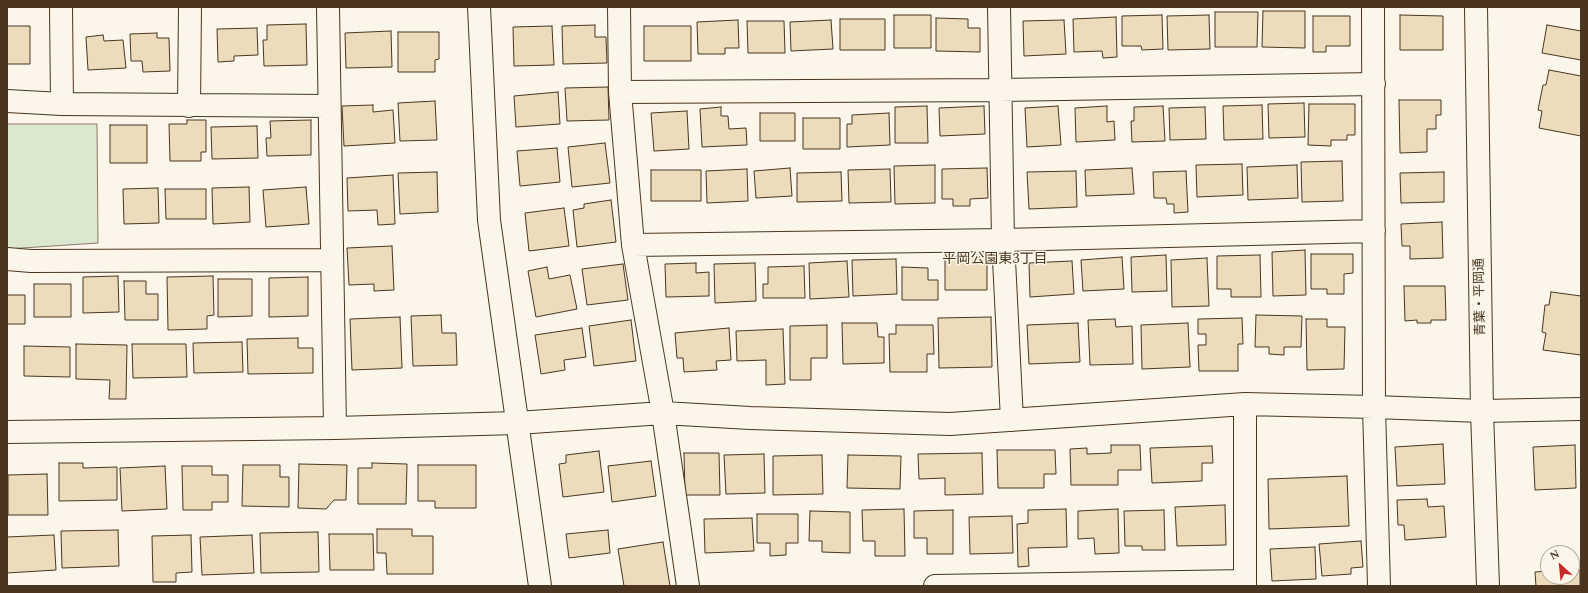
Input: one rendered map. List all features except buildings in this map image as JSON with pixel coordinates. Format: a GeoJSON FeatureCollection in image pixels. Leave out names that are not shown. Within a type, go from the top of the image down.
{"type":"FeatureCollection","features":[{"type":"Feature","properties":{"kind":"street"},"geometry":{"type":"LineString","coordinates":[[61,7],[62,104]]}},
{"type":"Feature","properties":{"kind":"street"},"geometry":{"type":"LineString","coordinates":[[189,106],[190,7]]}},
{"type":"Feature","properties":{"kind":"street"},"geometry":{"type":"LineString","coordinates":[[328,7],[335,428]]}},
{"type":"Feature","properties":{"kind":"street"},"geometry":{"type":"LineString","coordinates":[[479,7],[489,220],[540,586]]}},
{"type":"Feature","properties":{"kind":"street"},"geometry":{"type":"LineString","coordinates":[[619,7],[620,92],[633,245],[663,412],[688,586]]}},
{"type":"Feature","properties":{"kind":"street"},"geometry":{"type":"LineString","coordinates":[[999,7],[1003,240],[1012,420]]}},
{"type":"Feature","properties":{"kind":"street"},"geometry":{"type":"LineString","coordinates":[[1373,7],[1374,407],[1379,586]]}},
{"type":"Feature","properties":{"kind":"street","name":"青葉・平岡通"},"geometry":{"type":"LineString","coordinates":[[1476,7],[1482,411],[1488,586]]}},
{"type":"Feature","properties":{"kind":"street"},"geometry":{"type":"LineString","coordinates":[[620,92],[1000,90],[1374,84]]}},
{"type":"Feature","properties":{"kind":"street"},"geometry":{"type":"LineString","coordinates":[[7,100],[62,104],[329,106]]}},
{"type":"Feature","properties":{"kind":"street"},"geometry":{"type":"LineString","coordinates":[[633,245],[1003,240],[1374,231]]}},
{"type":"Feature","properties":{"kind":"street"},"geometry":{"type":"LineString","coordinates":[[7,259],[31,261],[332,260]]}},
{"type":"Feature","properties":{"kind":"street"},"geometry":{"type":"LineString","coordinates":[[7,432],[335,428],[517,422],[663,412],[750,418],[950,424],[1245,404],[1482,411],[1581,409]]}},
{"type":"Feature","properties":{"kind":"street"},"geometry":{"type":"LineString","coordinates":[[935,586],[1245,583],[1245,404]]}},
{"type":"Feature","properties":{"kind":"green space"},"geometry":{"type":"Polygon","coordinates":[[[7,124],[97,124],[98,243],[7,249],[7,124]]]}},
{"type":"Feature","properties":{"kind":"district","name":"平岡公園東3丁目"},"geometry":{"type":"Point","coordinates":[995,260]}}]}
